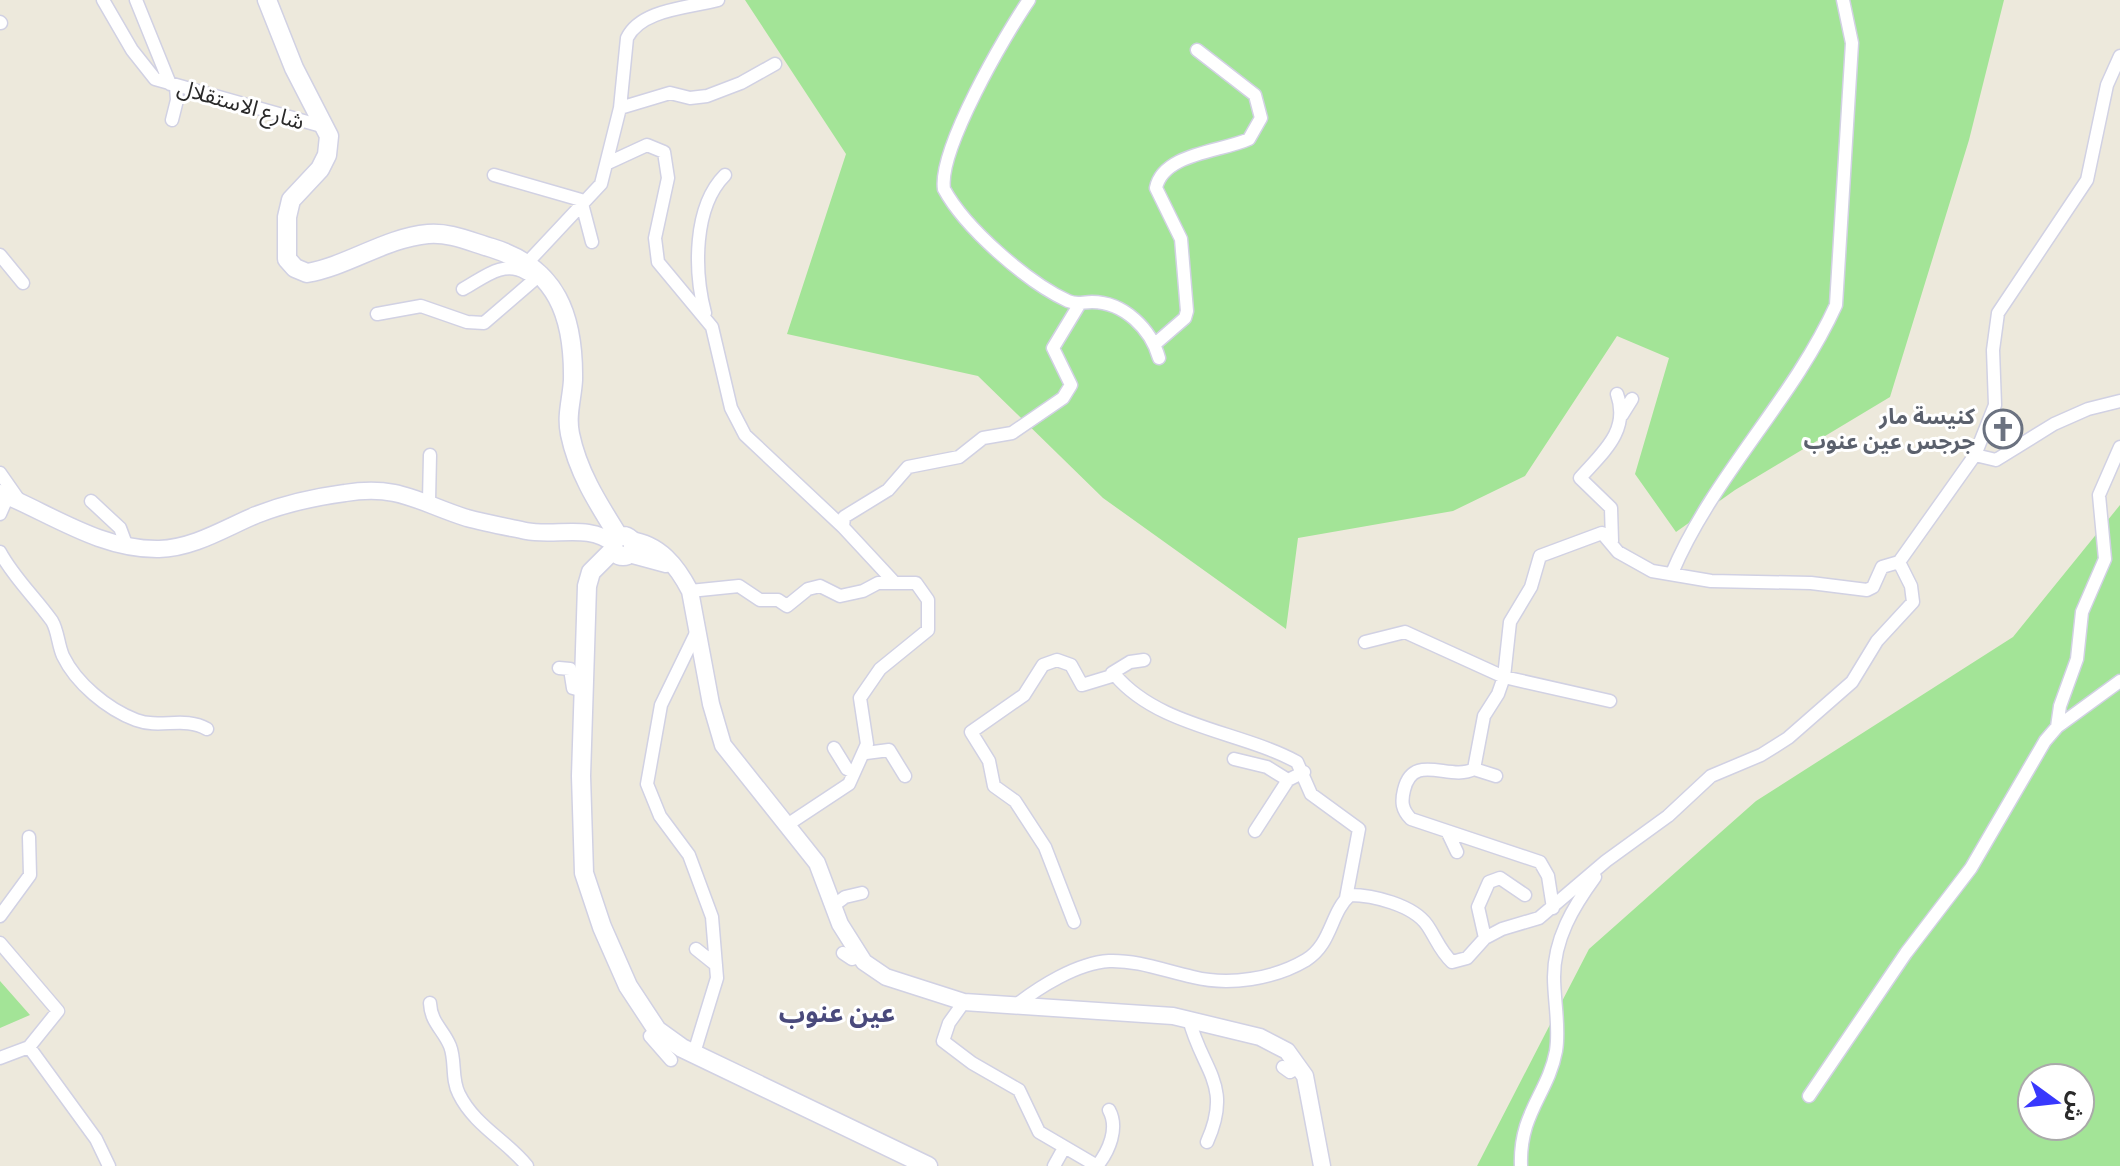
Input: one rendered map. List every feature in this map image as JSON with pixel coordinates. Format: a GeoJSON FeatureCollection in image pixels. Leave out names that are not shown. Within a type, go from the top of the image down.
{"type":"FeatureCollection","features":[{"type":"Feature","properties":{"kind":"main road"},"geometry":{"type":"LineString","coordinates":[[267,0],[294,68],[329,136],[327,155],[320,169],[291,200],[287,217],[287,259],[295,268],[307,273],[321,271],[404,239],[447,234],[535,272],[561,304],[569,334],[573,384],[567,416],[578,464],[621,546],[591,572],[587,586],[581,816],[584,873],[602,927],[628,986],[657,1030],[694,1053],[928,1166]]}},
{"type":"Feature","properties":{"kind":"street","name":"شارع الاستقلال"},"geometry":{"type":"LineString","coordinates":[[103,0],[155,79],[325,127]]}},
{"type":"Feature","properties":{"kind":"street"},"geometry":{"type":"LineString","coordinates":[[136,0],[173,85],[177,100],[172,120]]}},
{"type":"Feature","properties":{"kind":"street"},"geometry":{"type":"LineString","coordinates":[[377,314],[421,306],[467,322],[484,323],[535,272],[601,184],[620,108],[627,38],[633,27],[657,15],[718,0]]}},
{"type":"Feature","properties":{"kind":"street"},"geometry":{"type":"LineString","coordinates":[[1029,0],[980,86],[944,165],[944,189],[986,241],[1056,294],[1079,305],[1093,302],[1121,311],[1140,323],[1155,344],[1159,358]]}},
{"type":"Feature","properties":{"kind":"street"},"geometry":{"type":"LineString","coordinates":[[1672,573],[1681,551],[1749,442],[1823,335],[1836,305],[1852,43],[1843,0]]}},
{"type":"Feature","properties":{"kind":"street"},"geometry":{"type":"LineString","coordinates":[[1155,344],[1185,318],[1187,311],[1181,239],[1156,188],[1157,180],[1172,164],[1249,139],[1261,118],[1255,95],[1197,50]]}},
{"type":"Feature","properties":{"kind":"street"},"geometry":{"type":"LineString","coordinates":[[1474,769],[1484,716],[1498,694],[1504,677],[1510,622],[1531,587],[1540,556],[1545,551],[1571,547],[1602,533],[1633,563],[1672,573],[1711,581],[1811,583],[1867,590],[1873,587],[1882,567],[1899,562],[1975,455],[1995,405],[1993,350],[1998,313],[2089,176],[2107,85],[2120,56]]}},
{"type":"Feature","properties":{"kind":"street"},"geometry":{"type":"LineString","coordinates":[[620,108],[670,93],[690,98],[707,96],[741,83],[775,64]]}},
{"type":"Feature","properties":{"kind":"street"},"geometry":{"type":"LineString","coordinates":[[608,163],[647,145],[657,146],[664,152],[667,191],[655,238],[656,254],[666,276],[712,327],[731,408],[745,435],[843,527],[895,583]]}},
{"type":"Feature","properties":{"kind":"street"},"geometry":{"type":"LineString","coordinates":[[494,175],[581,200],[592,242]]}},
{"type":"Feature","properties":{"kind":"street"},"geometry":{"type":"LineString","coordinates":[[705,316],[698,286],[700,242],[710,190],[725,175]]}},
{"type":"Feature","properties":{"kind":"street"},"geometry":{"type":"LineString","coordinates":[[0,255],[23,283]]}},
{"type":"Feature","properties":{"kind":"street"},"geometry":{"type":"LineString","coordinates":[[463,289],[476,279],[508,268],[535,272]]}},
{"type":"Feature","properties":{"kind":"street"},"geometry":{"type":"LineString","coordinates":[[843,527],[844,517],[888,490],[908,467],[959,457],[983,438],[1012,433],[1063,398],[1071,385],[1053,348],[1079,305]]}},
{"type":"Feature","properties":{"kind":"street"},"geometry":{"type":"LineString","coordinates":[[1617,394],[1622,415]]}},
{"type":"Feature","properties":{"kind":"street"},"geometry":{"type":"LineString","coordinates":[[1613,544],[1611,508],[1580,478],[1612,442],[1632,399]]}},
{"type":"Feature","properties":{"kind":"street"},"geometry":{"type":"LineString","coordinates":[[1975,455],[1996,460],[2054,424],[2088,409],[2120,401]]}},
{"type":"Feature","properties":{"kind":"street"},"geometry":{"type":"LineString","coordinates":[[2057,727],[2060,706],[2077,659],[2082,612],[2105,559],[2099,495],[2120,447]]}},
{"type":"Feature","properties":{"kind":"street"},"geometry":{"type":"LineString","coordinates":[[429,501],[430,455]]}},
{"type":"Feature","properties":{"kind":"street"},"geometry":{"type":"LineString","coordinates":[[0,473],[9,497],[53,521],[126,544],[158,549],[178,546],[270,510],[343,493],[394,491],[429,501],[464,517],[496,525],[534,533],[588,532],[605,536],[621,546],[675,567],[690,591],[696,633],[723,745],[817,863],[851,955],[886,977],[964,1002],[1189,1019],[1260,1037],[1287,1051],[1291,1067],[1310,1093],[1322,1166]]}},
{"type":"Feature","properties":{"kind":"street"},"geometry":{"type":"LineString","coordinates":[[0,514],[9,497]]}},
{"type":"Feature","properties":{"kind":"street"},"geometry":{"type":"LineString","coordinates":[[91,501],[120,528],[126,544]]}},
{"type":"Feature","properties":{"kind":"street"},"geometry":{"type":"LineString","coordinates":[[0,552],[33,601],[53,623],[68,665],[96,696],[123,714],[151,725],[195,722],[207,729]]}},
{"type":"Feature","properties":{"kind":"street"},"geometry":{"type":"LineString","coordinates":[[1346,898],[1355,895],[1412,912],[1428,926],[1443,954],[1452,962],[1467,958],[1485,938],[1502,929],[1533,922],[1606,861],[1668,816],[1711,776],[1777,746],[1852,682],[1877,641],[1913,602],[1911,586],[1899,562]]}},
{"type":"Feature","properties":{"kind":"street"},"geometry":{"type":"LineString","coordinates":[[690,591],[739,586],[760,600],[778,600],[787,606],[808,589],[820,586],[840,596],[863,591],[878,583],[916,583],[928,600],[928,630],[880,669],[860,698],[866,753],[849,784],[787,825]]}},
{"type":"Feature","properties":{"kind":"street"},"geometry":{"type":"LineString","coordinates":[[1365,642],[1405,632],[1504,677],[1610,701]]}},
{"type":"Feature","properties":{"kind":"street"},"geometry":{"type":"LineString","coordinates":[[694,1053],[716,983],[712,917],[695,867],[682,843],[660,816],[647,784],[661,705],[696,633]]}},
{"type":"Feature","properties":{"kind":"street"},"geometry":{"type":"LineString","coordinates":[[1074,922],[1045,847],[1015,801],[994,786],[989,761],[971,732],[1019,699],[1037,671],[1049,661],[1071,665],[1082,685],[1087,686],[1130,662],[1144,660]]}},
{"type":"Feature","properties":{"kind":"street"},"geometry":{"type":"LineString","coordinates":[[559,668],[570,669],[573,688],[584,691]]}},
{"type":"Feature","properties":{"kind":"street"},"geometry":{"type":"LineString","coordinates":[[1014,1007],[1069,974],[1107,961],[1164,968],[1208,981],[1250,979],[1288,969],[1308,959],[1322,946],[1346,898],[1359,829],[1311,794],[1304,772],[1297,762],[1163,709],[1112,673]]}},
{"type":"Feature","properties":{"kind":"street"},"geometry":{"type":"LineString","coordinates":[[1809,1096],[1906,953],[1971,868],[2025,773],[2057,727],[2120,681]]}},
{"type":"Feature","properties":{"kind":"street"},"geometry":{"type":"LineString","coordinates":[[834,748],[853,772]]}},
{"type":"Feature","properties":{"kind":"street"},"geometry":{"type":"LineString","coordinates":[[866,753],[889,750],[905,776]]}},
{"type":"Feature","properties":{"kind":"street"},"geometry":{"type":"LineString","coordinates":[[1234,759],[1267,767],[1288,780]]}},
{"type":"Feature","properties":{"kind":"street"},"geometry":{"type":"LineString","coordinates":[[1496,776],[1474,769],[1464,773],[1423,769],[1407,778],[1402,801],[1404,812],[1411,819],[1540,862],[1548,876],[1553,908]]}},
{"type":"Feature","properties":{"kind":"street"},"geometry":{"type":"LineString","coordinates":[[1255,831],[1288,780],[1304,772]]}},
{"type":"Feature","properties":{"kind":"street"},"geometry":{"type":"LineString","coordinates":[[1447,831],[1457,852]]}},
{"type":"Feature","properties":{"kind":"street"},"geometry":{"type":"LineString","coordinates":[[0,916],[30,875],[29,837]]}},
{"type":"Feature","properties":{"kind":"street"},"geometry":{"type":"LineString","coordinates":[[1521,1166],[1525,1126],[1556,1050],[1554,976],[1558,944],[1570,913],[1606,861]]}},
{"type":"Feature","properties":{"kind":"street"},"geometry":{"type":"LineString","coordinates":[[1485,938],[1478,907],[1489,882],[1500,878],[1525,895]]}},
{"type":"Feature","properties":{"kind":"street"},"geometry":{"type":"LineString","coordinates":[[833,906],[845,897],[862,893]]}},
{"type":"Feature","properties":{"kind":"street"},"geometry":{"type":"LineString","coordinates":[[0,943],[58,1011],[29,1047],[0,1058]]}},
{"type":"Feature","properties":{"kind":"street"},"geometry":{"type":"LineString","coordinates":[[696,949],[716,965]]}},
{"type":"Feature","properties":{"kind":"street"},"geometry":{"type":"LineString","coordinates":[[943,1041],[949,1023],[964,1002]]}},
{"type":"Feature","properties":{"kind":"street"},"geometry":{"type":"LineString","coordinates":[[430,1003],[436,1029],[451,1049],[451,1066],[460,1097],[488,1131],[527,1166]]}},
{"type":"Feature","properties":{"kind":"street"},"geometry":{"type":"LineString","coordinates":[[1189,1019],[1219,1089],[1217,1112],[1207,1142]]}},
{"type":"Feature","properties":{"kind":"street"},"geometry":{"type":"LineString","coordinates":[[657,1030],[650,1036],[671,1060]]}},
{"type":"Feature","properties":{"kind":"street"},"geometry":{"type":"LineString","coordinates":[[929,1039],[943,1041],[972,1063],[1019,1090],[1039,1132],[1097,1166],[1111,1146],[1112,1115],[1109,1110]]}},
{"type":"Feature","properties":{"kind":"street"},"geometry":{"type":"LineString","coordinates":[[29,1047],[96,1139],[109,1166]]}},
{"type":"Feature","properties":{"kind":"street"},"geometry":{"type":"LineString","coordinates":[[1054,1166],[1064,1148]]}},
{"type":"Feature","properties":{"kind":"green space"},"geometry":{"type":"Polygon","coordinates":[[[745,0],[2004,0],[1969,140],[1890,397],[1735,490],[1676,532],[1635,474],[1669,358],[1617,336],[1525,476],[1453,511],[1298,538],[1286,629],[1103,498],[978,376],[787,334],[846,154],[745,0]]]}},
{"type":"Feature","properties":{"kind":"green space"},"geometry":{"type":"Polygon","coordinates":[[[2120,505],[2120,1166],[1477,1166],[1589,949],[1756,801],[2013,637],[2120,505]]]}},
{"type":"Feature","properties":{"kind":"green space"},"geometry":{"type":"Polygon","coordinates":[[[0,981],[30,1015],[0,1028],[0,981]]]}},
{"type":"Feature","properties":{"kind":"place","name":"كنيسة مار جرجس عين عنوب"},"geometry":{"type":"Point","coordinates":[2003,429]}},
{"type":"Feature","properties":{"kind":"district","name":"عين عنوب"},"geometry":{"type":"Point","coordinates":[837,1013]}}]}
